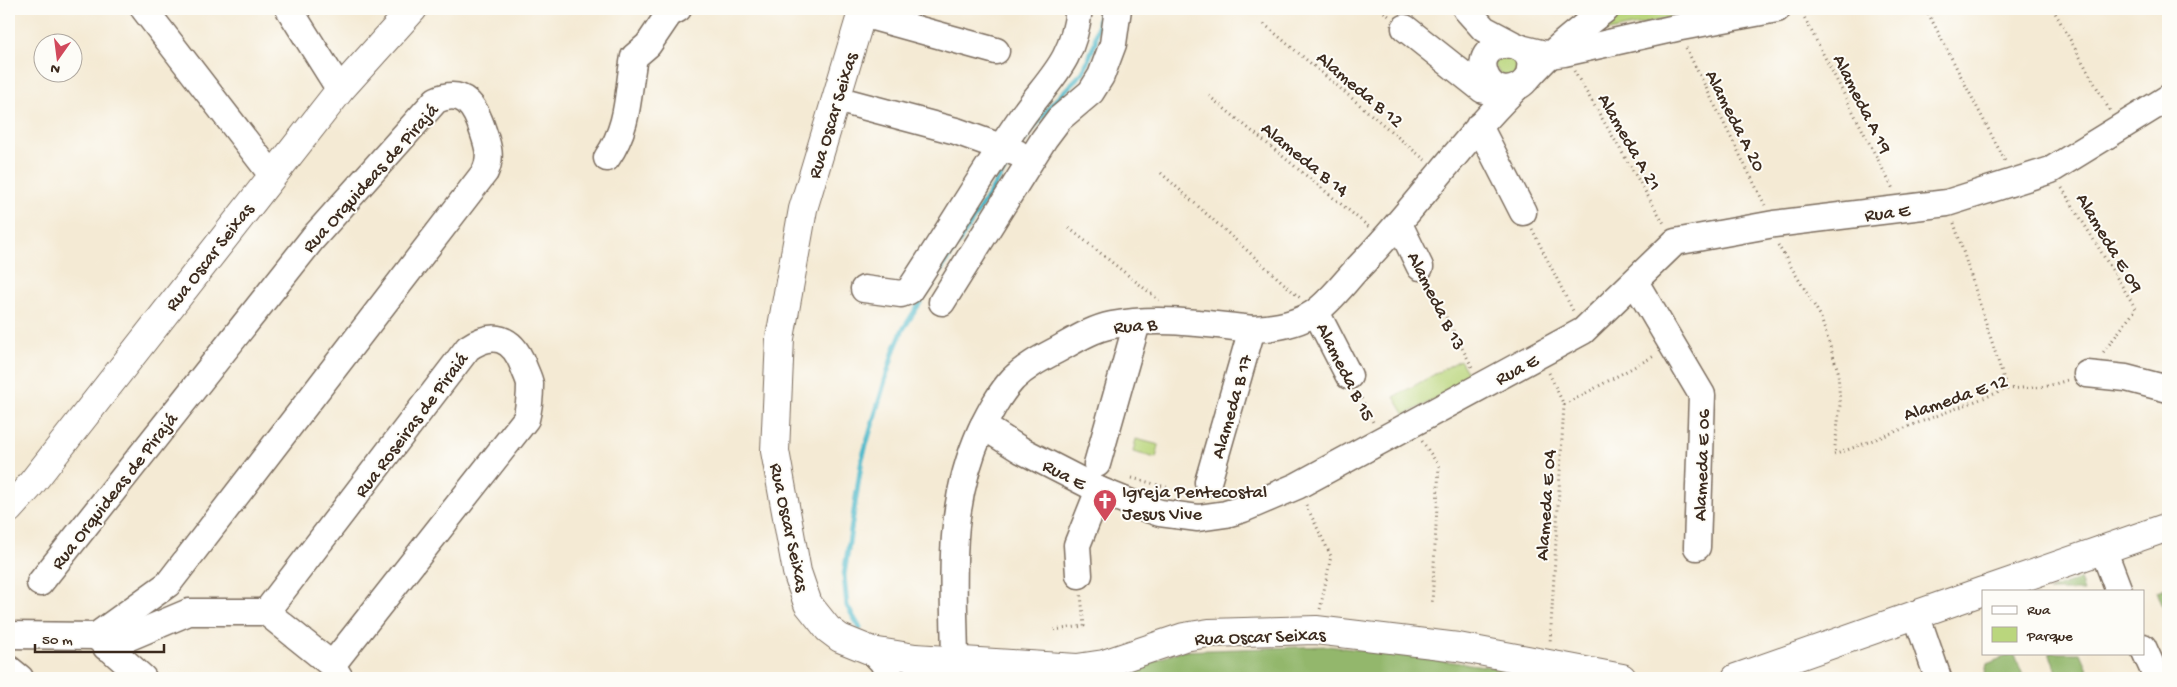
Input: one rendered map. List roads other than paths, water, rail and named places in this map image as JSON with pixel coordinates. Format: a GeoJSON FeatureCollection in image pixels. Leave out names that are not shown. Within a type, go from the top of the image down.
{"type":"FeatureCollection","features":[{"type":"Feature","properties":{"kind":"main road","name":"Rua Oscar Seixas"},"geometry":{"type":"LineString","coordinates":[[9,509],[28,488],[272,174],[340,90],[413,9]]}},
{"type":"Feature","properties":{"kind":"main road","name":"Rua Oscar Seixas"},"geometry":{"type":"LineString","coordinates":[[863,11],[803,208],[782,320],[775,451],[797,572],[808,604],[828,629],[840,638],[872,651],[915,658],[1091,667],[1184,637],[1209,633],[1316,630],[1458,647],[1622,678]]}},
{"type":"Feature","properties":{"kind":"main road"},"geometry":{"type":"LineString","coordinates":[[1986,590],[2168,527]]}},
{"type":"Feature","properties":{"kind":"main road"},"geometry":{"type":"LineString","coordinates":[[1736,678],[1982,591]]}},
{"type":"Feature","properties":{"kind":"street"},"geometry":{"type":"LineString","coordinates":[[144,9],[272,174]]}},
{"type":"Feature","properties":{"kind":"street"},"geometry":{"type":"LineString","coordinates":[[289,9],[340,90]]}},
{"type":"Feature","properties":{"kind":"street"},"geometry":{"type":"LineString","coordinates":[[606,158],[615,146],[623,129],[634,57],[648,45],[669,14],[678,9]]}},
{"type":"Feature","properties":{"kind":"street"},"geometry":{"type":"LineString","coordinates":[[942,302],[1016,153],[1021,118],[1062,66],[1073,40],[1079,9]]}},
{"type":"Feature","properties":{"kind":"street"},"geometry":{"type":"LineString","coordinates":[[864,289],[901,294],[909,291],[1016,153],[1090,92],[1101,76],[1113,44],[1118,9]]}},
{"type":"Feature","properties":{"kind":"street"},"geometry":{"type":"LineString","coordinates":[[1405,28],[1483,75],[1492,85],[1499,89],[1521,84],[1530,66],[1525,52],[1484,29],[1466,9]]}},
{"type":"Feature","properties":{"kind":"street"},"geometry":{"type":"LineString","coordinates":[[1466,9],[1483,75]]}},
{"type":"Feature","properties":{"kind":"street"},"geometry":{"type":"LineString","coordinates":[[1557,54],[1606,9]]}},
{"type":"Feature","properties":{"kind":"street"},"geometry":{"type":"LineString","coordinates":[[1523,212],[1479,126],[1486,56],[1498,45],[1517,46],[1557,54],[1676,28],[1777,9]]}},
{"type":"Feature","properties":{"kind":"street"},"geometry":{"type":"LineString","coordinates":[[863,11],[996,51]]}},
{"type":"Feature","properties":{"kind":"street","name":"Rua B"},"geometry":{"type":"LineString","coordinates":[[955,661],[953,554],[957,509],[970,458],[983,426],[1004,389],[1014,378],[1033,364],[1100,328],[1137,322],[1187,322],[1252,329],[1290,323],[1316,312],[1392,232],[1479,126],[1521,84],[1557,54]]}},
{"type":"Feature","properties":{"kind":"street","name":"Rua Orquideas de Pirajá"},"geometry":{"type":"LineString","coordinates":[[40,583],[313,238],[436,100],[447,95],[456,96],[467,102],[477,112],[488,148],[489,163],[485,172],[168,584],[101,641]]}},
{"type":"Feature","properties":{"kind":"street","name":"Rua E"},"geometry":{"type":"LineString","coordinates":[[983,426],[1021,450],[1099,490],[1160,512],[1198,518],[1211,517],[1243,509],[1297,486],[1583,331],[1675,242],[1770,224],[1947,203],[2051,170],[2168,98]]}},
{"type":"Feature","properties":{"kind":"street"},"geometry":{"type":"LineString","coordinates":[[836,99],[956,131],[1016,153]]}},
{"type":"Feature","properties":{"kind":"street","name":"Alameda B 13"},"geometry":{"type":"LineString","coordinates":[[1392,232],[1420,267]]}},
{"type":"Feature","properties":{"kind":"street","name":"Alameda E 06"},"geometry":{"type":"LineString","coordinates":[[1635,282],[1702,394],[1697,547]]}},
{"type":"Feature","properties":{"kind":"street","name":"Alameda B 15"},"geometry":{"type":"LineString","coordinates":[[1316,312],[1350,376]]}},
{"type":"Feature","properties":{"kind":"street"},"geometry":{"type":"LineString","coordinates":[[1097,464],[1137,322]]}},
{"type":"Feature","properties":{"kind":"street","name":"Alameda B 17"},"geometry":{"type":"LineString","coordinates":[[1208,482],[1252,329]]}},
{"type":"Feature","properties":{"kind":"street","name":"Rua Roseiras de Piraiá"},"geometry":{"type":"LineString","coordinates":[[266,612],[468,348],[478,341],[493,338],[507,341],[516,350],[530,382],[526,419],[336,672]]}},
{"type":"Feature","properties":{"kind":"street"},"geometry":{"type":"LineString","coordinates":[[2087,374],[2126,378],[2168,389]]}},
{"type":"Feature","properties":{"kind":"street"},"geometry":{"type":"LineString","coordinates":[[1080,586],[1077,545],[1099,490]]}},
{"type":"Feature","properties":{"kind":"street"},"geometry":{"type":"LineString","coordinates":[[2104,549],[2119,590]]}},
{"type":"Feature","properties":{"kind":"street"},"geometry":{"type":"LineString","coordinates":[[168,584],[189,612]]}},
{"type":"Feature","properties":{"kind":"street"},"geometry":{"type":"LineString","coordinates":[[9,635],[101,641],[189,612],[266,612],[336,672]]}},
{"type":"Feature","properties":{"kind":"street"},"geometry":{"type":"LineString","coordinates":[[1916,614],[1938,678]]}},
{"type":"Feature","properties":{"kind":"street"},"geometry":{"type":"LineString","coordinates":[[101,641],[143,678]]}},
{"type":"Feature","properties":{"kind":"street"},"geometry":{"type":"LineString","coordinates":[[2144,649],[2157,678]]}},
{"type":"Feature","properties":{"kind":"street"},"geometry":{"type":"LineString","coordinates":[[872,651],[882,661],[891,678]]}},
{"type":"Feature","properties":{"kind":"street"},"geometry":{"type":"LineString","coordinates":[[897,678],[907,664],[915,658]]}},
{"type":"Feature","properties":{"kind":"street"},"geometry":{"type":"LineString","coordinates":[[9,669],[20,678]]}},
{"type":"Feature","properties":{"kind":"waterway"},"geometry":{"type":"LineString","coordinates":[[1019,147],[1051,105],[1083,72],[1095,43],[1100,9]]}},
{"type":"Feature","properties":{"kind":"waterway"},"geometry":{"type":"LineString","coordinates":[[860,628],[847,606],[844,575],[862,459],[894,350],[902,331],[1012,158]]}},
{"type":"Feature","properties":{"kind":"place","name":"Igreja Pentecostal Jesus Vive"},"geometry":{"type":"Point","coordinates":[1105,522]}}]}
